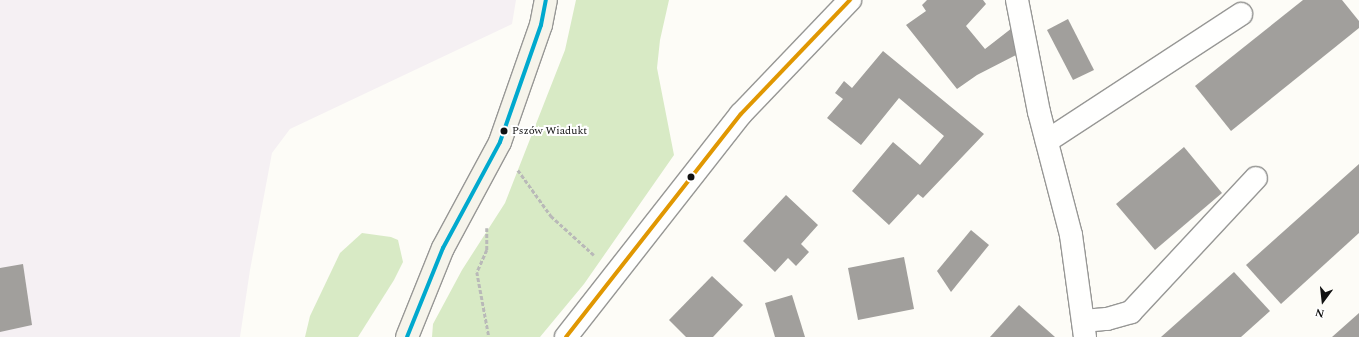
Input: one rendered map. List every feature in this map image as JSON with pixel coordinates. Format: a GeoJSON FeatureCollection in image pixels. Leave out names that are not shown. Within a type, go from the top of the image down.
{"type":"FeatureCollection","features":[{"type":"Feature","properties":{"kind":"main road"},"geometry":{"type":"LineString","coordinates":[[407,337],[443,248],[500,142],[541,25],[546,0]]}},
{"type":"Feature","properties":{"kind":"street"},"geometry":{"type":"LineString","coordinates":[[566,337],[742,114],[850,0]]}},
{"type":"Feature","properties":{"kind":"street"},"geometry":{"type":"LineString","coordinates":[[1017,0],[1039,112],[1071,235],[1084,329],[1131,312],[1256,178]]}},
{"type":"Feature","properties":{"kind":"street"},"geometry":{"type":"LineString","coordinates":[[1047,141],[1241,14]]}},
{"type":"Feature","properties":{"kind":"path"},"geometry":{"type":"LineString","coordinates":[[517,169],[551,216],[589,251],[618,271]]}},
{"type":"Feature","properties":{"kind":"path"},"geometry":{"type":"LineString","coordinates":[[487,223],[487,250],[477,272],[489,337]]}},
{"type":"Feature","properties":{"kind":"shaded area"},"geometry":{"type":"Polygon","coordinates":[[[0,0],[516,0],[512,24],[290,129],[272,153],[250,270],[240,337],[0,337],[0,0]]]}},
{"type":"Feature","properties":{"kind":"green space"},"geometry":{"type":"Polygon","coordinates":[[[576,0],[669,0],[660,40],[657,68],[674,155],[584,284],[540,337],[432,337],[433,324],[462,270],[505,203],[565,50],[576,0]]]}},
{"type":"Feature","properties":{"kind":"green space"},"geometry":{"type":"Polygon","coordinates":[[[362,233],[391,237],[398,240],[403,262],[394,280],[358,337],[305,337],[310,316],[340,253],[362,233]]]}},
{"type":"Feature","properties":{"kind":"building"},"geometry":{"type":"Polygon","coordinates":[[[927,0],[983,0],[986,4],[966,26],[985,49],[1012,28],[1016,55],[977,75],[957,89],[906,25],[926,11],[922,5],[927,0]]]}},
{"type":"Feature","properties":{"kind":"building"},"geometry":{"type":"Polygon","coordinates":[[[1303,0],[1342,0],[1359,21],[1359,28],[1231,131],[1195,86],[1303,0]]]}},
{"type":"Feature","properties":{"kind":"building"},"geometry":{"type":"Polygon","coordinates":[[[1068,19],[1094,70],[1073,80],[1047,30],[1068,19]]]}},
{"type":"Feature","properties":{"kind":"building"},"geometry":{"type":"Polygon","coordinates":[[[883,51],[984,134],[923,198],[918,194],[889,225],[852,191],[893,142],[920,165],[944,136],[899,98],[861,145],[827,118],[843,99],[835,93],[844,81],[852,88],[883,51]]]}},
{"type":"Feature","properties":{"kind":"building"},"geometry":{"type":"Polygon","coordinates":[[[1184,147],[1222,193],[1155,250],[1116,204],[1184,147]]]}},
{"type":"Feature","properties":{"kind":"building"},"geometry":{"type":"Polygon","coordinates":[[[1359,164],[1359,233],[1281,304],[1246,265],[1359,164]]]}},
{"type":"Feature","properties":{"kind":"building"},"geometry":{"type":"Polygon","coordinates":[[[786,195],[818,225],[801,244],[809,252],[796,266],[788,258],[775,272],[743,241],[786,195]]]}},
{"type":"Feature","properties":{"kind":"building"},"geometry":{"type":"Polygon","coordinates":[[[971,230],[989,245],[951,292],[937,271],[971,230]]]}},
{"type":"Feature","properties":{"kind":"building"},"geometry":{"type":"Polygon","coordinates":[[[904,257],[914,309],[858,320],[848,268],[904,257]]]}},
{"type":"Feature","properties":{"kind":"building"},"geometry":{"type":"Polygon","coordinates":[[[23,264],[32,325],[0,332],[0,268],[23,264]]]}},
{"type":"Feature","properties":{"kind":"building"},"geometry":{"type":"Polygon","coordinates":[[[1234,272],[1270,311],[1241,337],[1161,337],[1234,272]]]}},
{"type":"Feature","properties":{"kind":"building"},"geometry":{"type":"Polygon","coordinates":[[[712,276],[743,305],[713,337],[686,337],[669,320],[712,276]]]}},
{"type":"Feature","properties":{"kind":"building"},"geometry":{"type":"Polygon","coordinates":[[[792,295],[805,337],[775,337],[765,303],[792,295]]]}},
{"type":"Feature","properties":{"kind":"building"},"geometry":{"type":"Polygon","coordinates":[[[1019,305],[1055,337],[990,337],[1019,305]]]}},
{"type":"Feature","properties":{"kind":"building"},"geometry":{"type":"Polygon","coordinates":[[[1359,313],[1359,337],[1332,337],[1359,313]]]}},
{"type":"Feature","properties":{"kind":"transit line"},"geometry":{"type":"LineString","coordinates":[[407,337],[443,248],[500,142],[541,25],[546,0]]}},
{"type":"Feature","properties":{"kind":"transit line"},"geometry":{"type":"LineString","coordinates":[[566,337],[741,114],[850,0]]}},
{"type":"Feature","properties":{"kind":"place","name":"Pszów Wiadukt"},"geometry":{"type":"Point","coordinates":[504,131]}}]}
